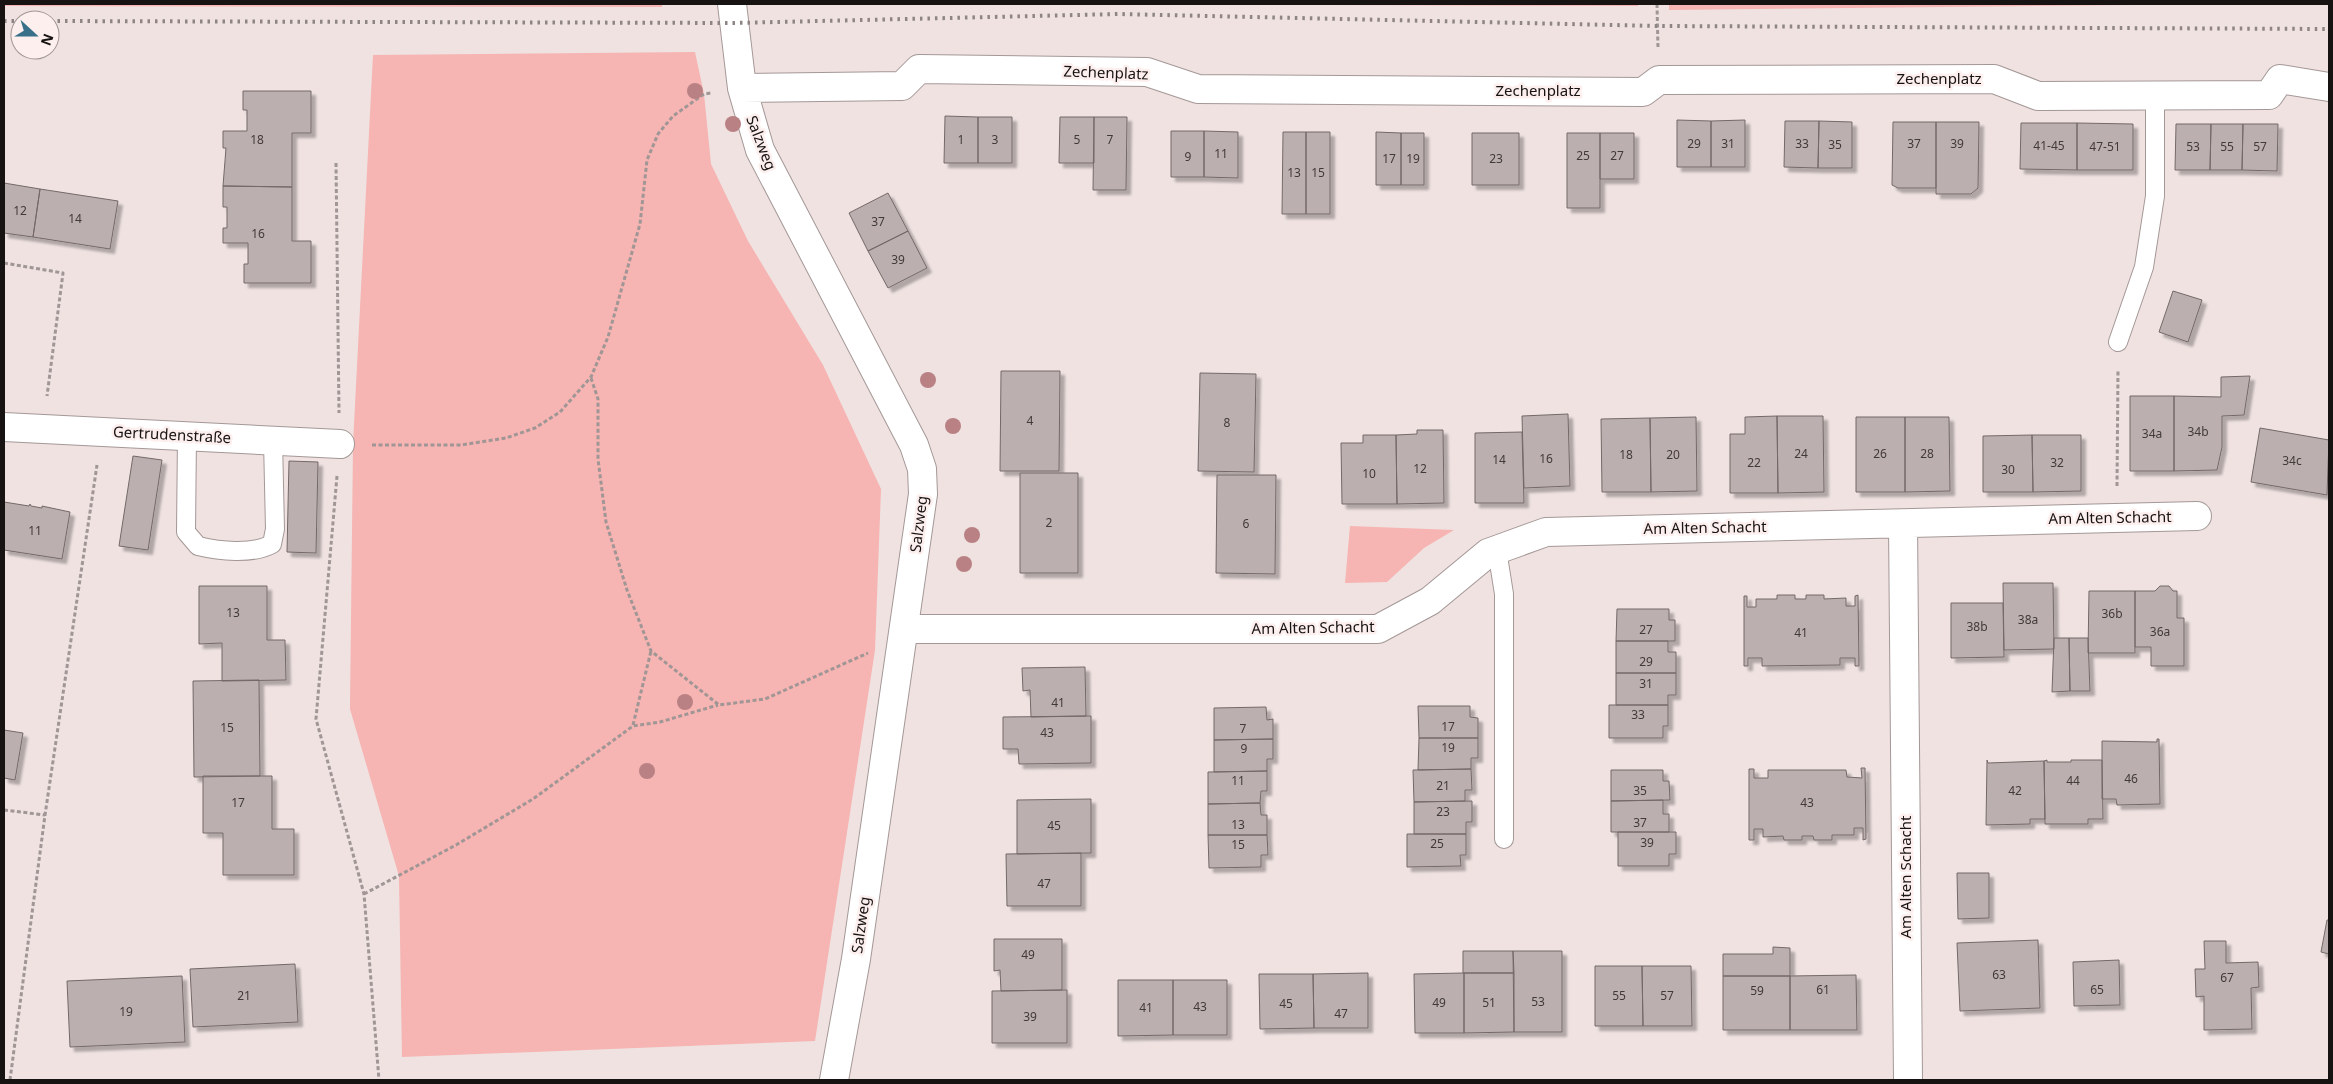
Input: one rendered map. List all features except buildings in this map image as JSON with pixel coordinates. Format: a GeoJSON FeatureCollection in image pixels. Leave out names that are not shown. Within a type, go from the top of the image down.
{"type":"FeatureCollection","features":[{"type":"Feature","properties":{"kind":"street","name":"Salzweg"},"geometry":{"type":"LineString","coordinates":[[732,4],[742,88],[760,150],[914,445],[922,469],[923,494],[904,634],[858,949],[834,1080]]}},
{"type":"Feature","properties":{"kind":"street","name":"Zechenplatz"},"geometry":{"type":"LineString","coordinates":[[742,88],[902,86],[919,69],[1147,72],[1198,89],[1643,92],[1659,80],[1994,79],[2038,96],[2269,95],[2280,79],[2329,87]]}},
{"type":"Feature","properties":{"kind":"street","name":"Gertrudenstraße"},"geometry":{"type":"LineString","coordinates":[[4,427],[340,444]]}},
{"type":"Feature","properties":{"kind":"street","name":"Am Alten Schacht"},"geometry":{"type":"LineString","coordinates":[[904,634],[1378,628],[1430,601],[1488,553],[1546,532],[2197,516]]}},
{"type":"Feature","properties":{"kind":"street","name":"Am Alten Schacht"},"geometry":{"type":"LineString","coordinates":[[1903,524],[1908,1080]]}},
{"type":"Feature","properties":{"kind":"lane"},"geometry":{"type":"LineString","coordinates":[[2118,342],[2144,267],[2154,205],[2155,95]]}},
{"type":"Feature","properties":{"kind":"lane"},"geometry":{"type":"LineString","coordinates":[[187,436],[186,532],[198,546],[225,550],[256,549],[272,544],[274,529],[273,440]]}},
{"type":"Feature","properties":{"kind":"lane"},"geometry":{"type":"LineString","coordinates":[[1497,550],[1504,594],[1504,839]]}},
{"type":"Feature","properties":{"kind":"path"},"geometry":{"type":"LineString","coordinates":[[1657,4],[1658,46]]}},
{"type":"Feature","properties":{"kind":"path"},"geometry":{"type":"LineString","coordinates":[[340,444],[461,445],[506,438],[534,428],[560,412],[591,378],[608,337],[640,224],[647,160],[658,134],[673,116],[704,94],[742,88]]}},
{"type":"Feature","properties":{"kind":"path"},"geometry":{"type":"LineString","coordinates":[[336,162],[340,444],[316,719],[364,894],[379,1080]]}},
{"type":"Feature","properties":{"kind":"path"},"geometry":{"type":"LineString","coordinates":[[4,263],[63,273],[43,429]]}},
{"type":"Feature","properties":{"kind":"path"},"geometry":{"type":"LineString","coordinates":[[2117,518],[2118,342]]}},
{"type":"Feature","properties":{"kind":"path"},"geometry":{"type":"LineString","coordinates":[[591,378],[598,399],[598,459],[606,522],[627,590],[651,650],[719,705]]}},
{"type":"Feature","properties":{"kind":"path"},"geometry":{"type":"LineString","coordinates":[[10,1080],[45,815],[102,431]]}},
{"type":"Feature","properties":{"kind":"path"},"geometry":{"type":"LineString","coordinates":[[364,894],[456,845],[533,799],[633,726],[660,722],[719,705],[765,699],[904,634]]}},
{"type":"Feature","properties":{"kind":"path"},"geometry":{"type":"LineString","coordinates":[[633,726],[651,650]]}},
{"type":"Feature","properties":{"kind":"path"},"geometry":{"type":"LineString","coordinates":[[4,810],[45,815]]}},
{"type":"Feature","properties":{"kind":"shaded area"},"geometry":{"type":"Polygon","coordinates":[[[4,4],[662,4],[662,7],[4,6],[4,4]]]}},
{"type":"Feature","properties":{"kind":"shaded area"},"geometry":{"type":"Polygon","coordinates":[[[1029,4],[1638,4],[1638,6],[1029,4]]]}},
{"type":"Feature","properties":{"kind":"shaded area"},"geometry":{"type":"Polygon","coordinates":[[[1669,4],[2228,4],[1669,10],[1669,4]]]}},
{"type":"Feature","properties":{"kind":"shaded area"},"geometry":{"type":"Polygon","coordinates":[[[695,52],[704,94],[711,164],[748,241],[823,365],[881,489],[875,650],[815,1041],[402,1057],[399,876],[350,709],[353,444],[373,55],[695,52]]]}},
{"type":"Feature","properties":{"kind":"shaded area"},"geometry":{"type":"Polygon","coordinates":[[[1350,526],[1454,530],[1424,548],[1387,582],[1345,583],[1350,526]]]}},
{"type":"Feature","properties":{"kind":"railway"},"geometry":{"type":"LineString","coordinates":[[60,21],[734,23],[1119,14],[1657,26],[2329,29]]}},
{"type":"Feature","properties":{"kind":"railway"},"geometry":{"type":"LineString","coordinates":[[4,21],[10,21]]}}]}
